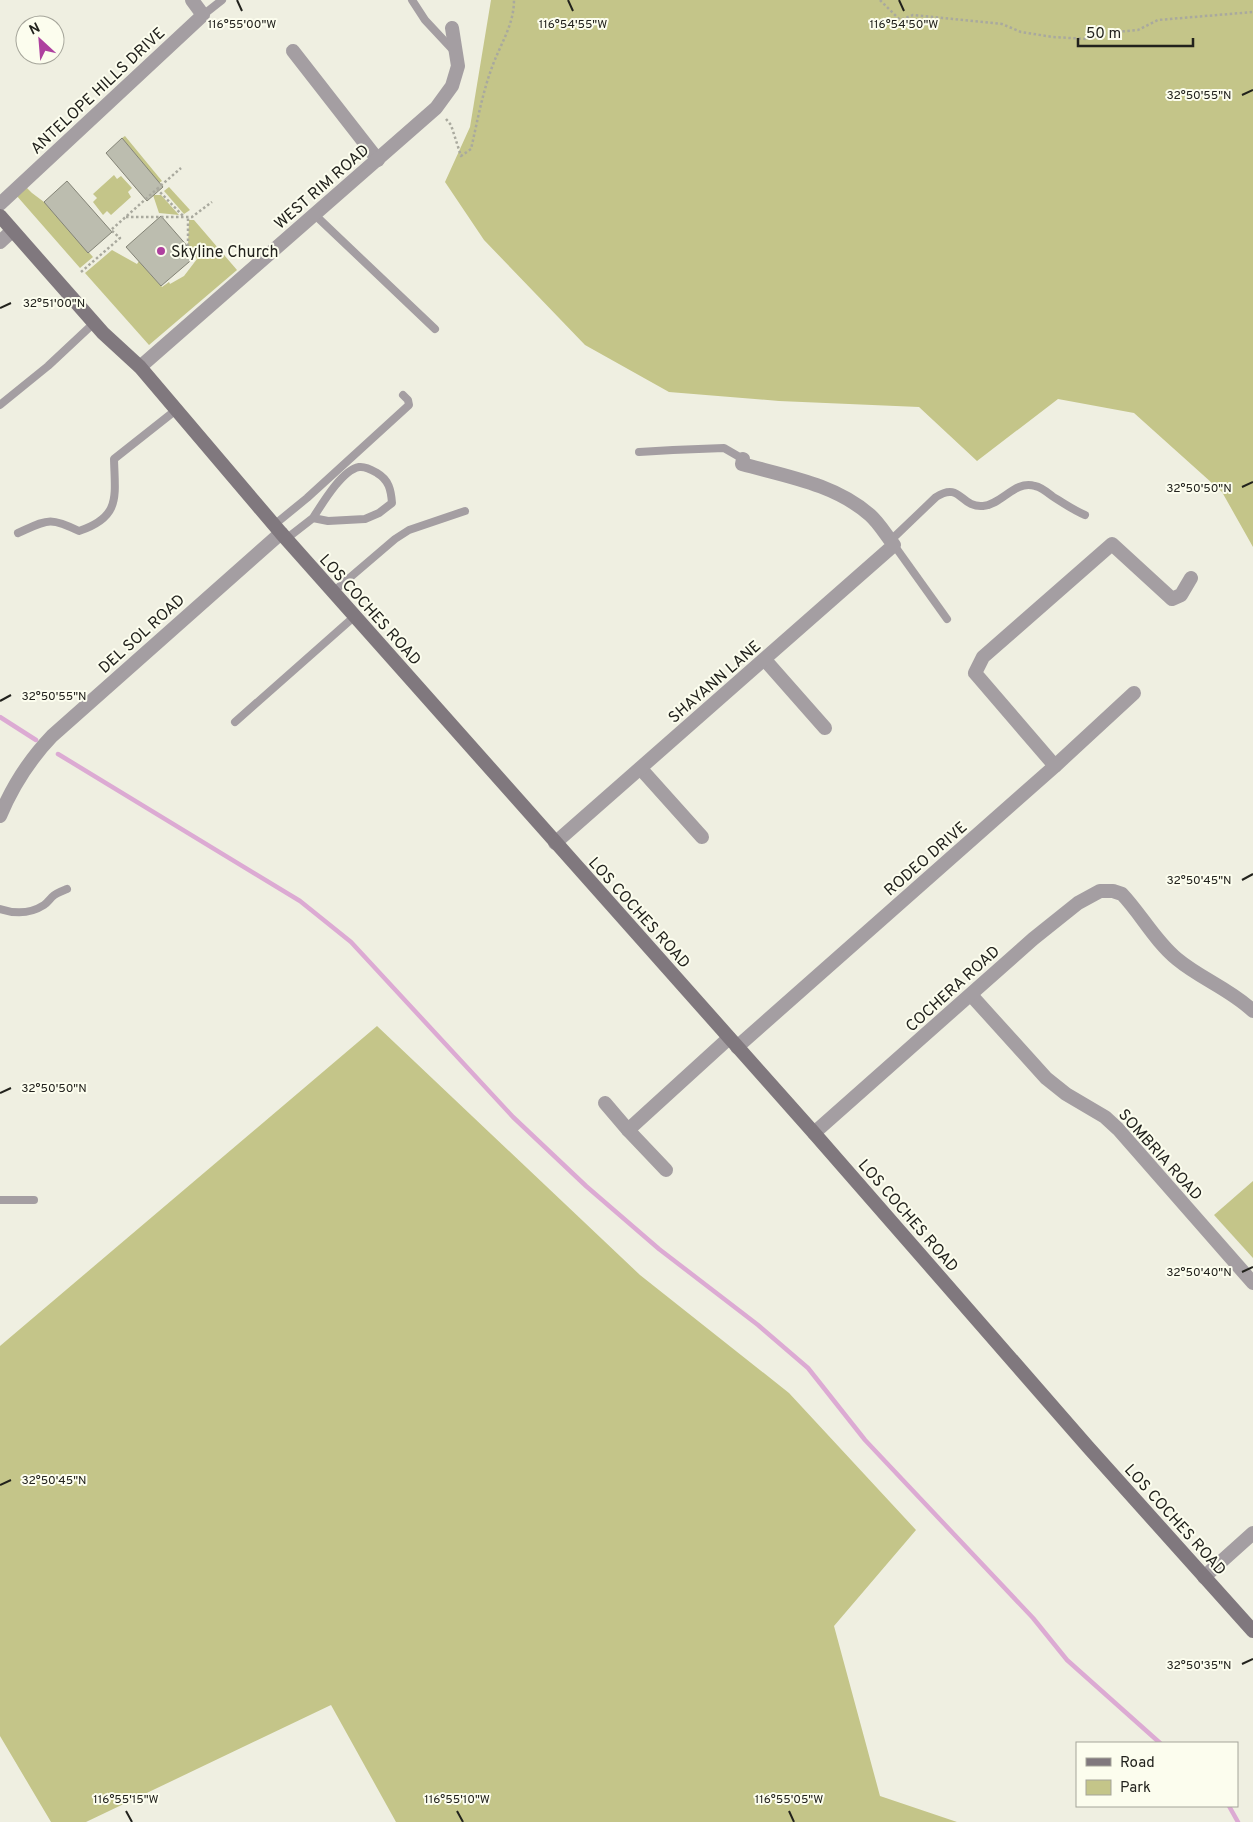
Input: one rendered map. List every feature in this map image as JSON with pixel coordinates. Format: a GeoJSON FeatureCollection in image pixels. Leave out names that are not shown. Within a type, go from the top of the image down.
{"type":"FeatureCollection","features":[{"type":"Feature","properties":{"kind":"main road","name":"LOS COCHES ROAD"},"geometry":{"type":"LineString","coordinates":[[0,216],[94,323],[140,367],[280,532],[814,1133],[1253,1632]]}},
{"type":"Feature","properties":{"kind":"street"},"geometry":{"type":"LineString","coordinates":[[192,0],[203,15]]}},
{"type":"Feature","properties":{"kind":"street","name":"ANTELOPE HILLS DRIVE"},"geometry":{"type":"LineString","coordinates":[[0,204],[203,15]]}},
{"type":"Feature","properties":{"kind":"street","name":"WEST RIM ROAD"},"geometry":{"type":"LineString","coordinates":[[140,367],[436,108],[452,86],[458,66],[452,28]]}},
{"type":"Feature","properties":{"kind":"street"},"geometry":{"type":"LineString","coordinates":[[293,51],[378,160]]}},
{"type":"Feature","properties":{"kind":"street"},"geometry":{"type":"LineString","coordinates":[[0,242],[12,231]]}},
{"type":"Feature","properties":{"kind":"street"},"geometry":{"type":"LineString","coordinates":[[743,459],[742,464],[815,484],[845,497],[871,516],[892,543]]}},
{"type":"Feature","properties":{"kind":"street","name":"DEL SOL ROAD"},"geometry":{"type":"LineString","coordinates":[[0,816],[20,775],[34,754],[280,532]]}},
{"type":"Feature","properties":{"kind":"street","name":"SHAYANN LANE"},"geometry":{"type":"LineString","coordinates":[[556,843],[765,660],[892,543]]}},
{"type":"Feature","properties":{"kind":"street"},"geometry":{"type":"LineString","coordinates":[[1056,766],[974,673],[983,657],[1112,544],[1172,599],[1182,595],[1191,578]]}},
{"type":"Feature","properties":{"kind":"street"},"geometry":{"type":"LineString","coordinates":[[765,660],[825,728]]}},
{"type":"Feature","properties":{"kind":"street","name":"RODEO DRIVE"},"geometry":{"type":"LineString","coordinates":[[628,1130],[733,1043],[1056,766],[1134,693]]}},
{"type":"Feature","properties":{"kind":"street"},"geometry":{"type":"LineString","coordinates":[[641,769],[702,837]]}},
{"type":"Feature","properties":{"kind":"street","name":"COCHERA ROAD"},"geometry":{"type":"LineString","coordinates":[[814,1133],[1034,939],[1083,898],[1095,893],[1107,890],[1122,894],[1170,953],[1191,969],[1238,997],[1253,1012]]}},
{"type":"Feature","properties":{"kind":"street","name":"SOMBRIA ROAD"},"geometry":{"type":"LineString","coordinates":[[971,995],[1046,1078],[1118,1129],[1253,1282]]}},
{"type":"Feature","properties":{"kind":"street"},"geometry":{"type":"LineString","coordinates":[[605,1103],[666,1170]]}},
{"type":"Feature","properties":{"kind":"street"},"geometry":{"type":"LineString","coordinates":[[1204,1577],[1253,1533]]}},
{"type":"Feature","properties":{"kind":"lane"},"geometry":{"type":"LineString","coordinates":[[203,15],[222,0]]}},
{"type":"Feature","properties":{"kind":"lane"},"geometry":{"type":"LineString","coordinates":[[412,0],[425,20],[456,54]]}},
{"type":"Feature","properties":{"kind":"lane"},"geometry":{"type":"LineString","coordinates":[[315,214],[434,330]]}},
{"type":"Feature","properties":{"kind":"lane"},"geometry":{"type":"LineString","coordinates":[[0,405],[48,366],[94,323]]}},
{"type":"Feature","properties":{"kind":"lane"},"geometry":{"type":"LineString","coordinates":[[280,532],[307,498],[409,405],[408,400],[403,395]]}},
{"type":"Feature","properties":{"kind":"lane"},"geometry":{"type":"LineString","coordinates":[[18,533],[42,522],[58,521],[79,531],[96,525],[111,512],[115,493],[114,459],[176,410]]}},
{"type":"Feature","properties":{"kind":"lane"},"geometry":{"type":"LineString","coordinates":[[639,452],[724,448],[743,459]]}},
{"type":"Feature","properties":{"kind":"lane"},"geometry":{"type":"LineString","coordinates":[[280,532],[313,518],[328,521],[365,519],[379,513],[392,502],[390,488],[382,476],[368,468],[359,467],[346,475],[329,493],[313,518]]}},
{"type":"Feature","properties":{"kind":"lane"},"geometry":{"type":"LineString","coordinates":[[947,619],[892,543],[942,493],[950,491],[956,493],[970,505],[984,506],[1000,500],[1019,486],[1037,486],[1075,511],[1085,515]]}},
{"type":"Feature","properties":{"kind":"lane"},"geometry":{"type":"LineString","coordinates":[[333,592],[395,539],[409,530],[464,511]]}},
{"type":"Feature","properties":{"kind":"lane"},"geometry":{"type":"LineString","coordinates":[[235,722],[355,616]]}},
{"type":"Feature","properties":{"kind":"lane"},"geometry":{"type":"LineString","coordinates":[[0,909],[9,912],[35,910],[67,889]]}},
{"type":"Feature","properties":{"kind":"lane"},"geometry":{"type":"LineString","coordinates":[[0,1200],[34,1200]]}},
{"type":"Feature","properties":{"kind":"path"},"geometry":{"type":"LineString","coordinates":[[436,108],[451,125],[461,156],[471,149],[491,69],[503,44],[514,12],[514,0]]}},
{"type":"Feature","properties":{"kind":"path"},"geometry":{"type":"LineString","coordinates":[[880,0],[900,20],[913,15],[1002,24],[1021,32],[1087,40],[1115,32],[1138,30],[1158,20],[1253,12]]}},
{"type":"Feature","properties":{"kind":"path"},"geometry":{"type":"LineString","coordinates":[[81,272],[120,238],[112,230],[181,168]]}},
{"type":"Feature","properties":{"kind":"path"},"geometry":{"type":"LineString","coordinates":[[157,189],[184,217]]}},
{"type":"Feature","properties":{"kind":"path"},"geometry":{"type":"LineString","coordinates":[[125,218],[192,217],[212,202]]}},
{"type":"Feature","properties":{"kind":"path"},"geometry":{"type":"LineString","coordinates":[[188,217],[188,246]]}},
{"type":"Feature","properties":{"kind":"green space"},"geometry":{"type":"Polygon","coordinates":[[[491,0],[1253,0],[1253,547],[1222,492],[1134,413],[1058,399],[977,461],[919,407],[779,401],[669,392],[585,345],[484,240],[445,182],[470,127],[491,0]]]}},
{"type":"Feature","properties":{"kind":"green space"},"geometry":{"type":"Polygon","coordinates":[[[125,136],[162,181],[159,183],[122,138],[125,136]]]}},
{"type":"Feature","properties":{"kind":"green space"},"geometry":{"type":"Polygon","coordinates":[[[114,175],[117,179],[121,176],[132,188],[128,192],[131,197],[111,215],[107,211],[103,215],[93,202],[97,198],[93,194],[114,175]]]}},
{"type":"Feature","properties":{"kind":"green space"},"geometry":{"type":"Polygon","coordinates":[[[25,186],[44,202],[93,257],[80,268],[16,195],[25,186]]]}},
{"type":"Feature","properties":{"kind":"green space"},"geometry":{"type":"Polygon","coordinates":[[[169,187],[190,210],[184,214],[164,191],[169,187]]]}},
{"type":"Feature","properties":{"kind":"green space"},"geometry":{"type":"Polygon","coordinates":[[[153,195],[161,195],[179,215],[159,213],[153,195]]]}},
{"type":"Feature","properties":{"kind":"green space"},"geometry":{"type":"Polygon","coordinates":[[[189,220],[194,220],[237,270],[149,345],[85,273],[112,250],[137,264],[139,261],[162,287],[169,282],[170,284],[184,276],[197,259],[188,246],[189,220]]]}},
{"type":"Feature","properties":{"kind":"green space"},"geometry":{"type":"Polygon","coordinates":[[[377,1026],[640,1275],[789,1393],[916,1530],[834,1626],[880,1796],[957,1822],[396,1822],[331,1705],[86,1822],[51,1822],[0,1736],[0,1346],[377,1026]]]}},
{"type":"Feature","properties":{"kind":"green space"},"geometry":{"type":"Polygon","coordinates":[[[1253,1181],[1253,1258],[1214,1215],[1253,1181]]]}},
{"type":"Feature","properties":{"kind":"building"},"geometry":{"type":"Polygon","coordinates":[[[122,138],[163,187],[147,201],[106,153],[122,138]]]}},
{"type":"Feature","properties":{"kind":"building"},"geometry":{"type":"Polygon","coordinates":[[[67,181],[112,232],[88,253],[44,202],[67,181]]]}},
{"type":"Feature","properties":{"kind":"building","name":"Skyline Church"},"geometry":{"type":"Polygon","coordinates":[[[161,216],[196,256],[161,286],[126,247],[161,216]]]}},
{"type":"Feature","properties":{"kind":"waterway"},"geometry":{"type":"LineString","coordinates":[[0,717],[36,740]]}},
{"type":"Feature","properties":{"kind":"waterway"},"geometry":{"type":"LineString","coordinates":[[58,754],[300,901],[351,942],[513,1117],[586,1186],[659,1249],[758,1325],[808,1368],[865,1440],[1033,1618],[1067,1660],[1159,1742]]}},
{"type":"Feature","properties":{"kind":"waterway"},"geometry":{"type":"LineString","coordinates":[[1230,1807],[1238,1822]]}},
{"type":"Feature","properties":{"kind":"place","name":"Skyline Church"},"geometry":{"type":"Point","coordinates":[161,251]}}]}
